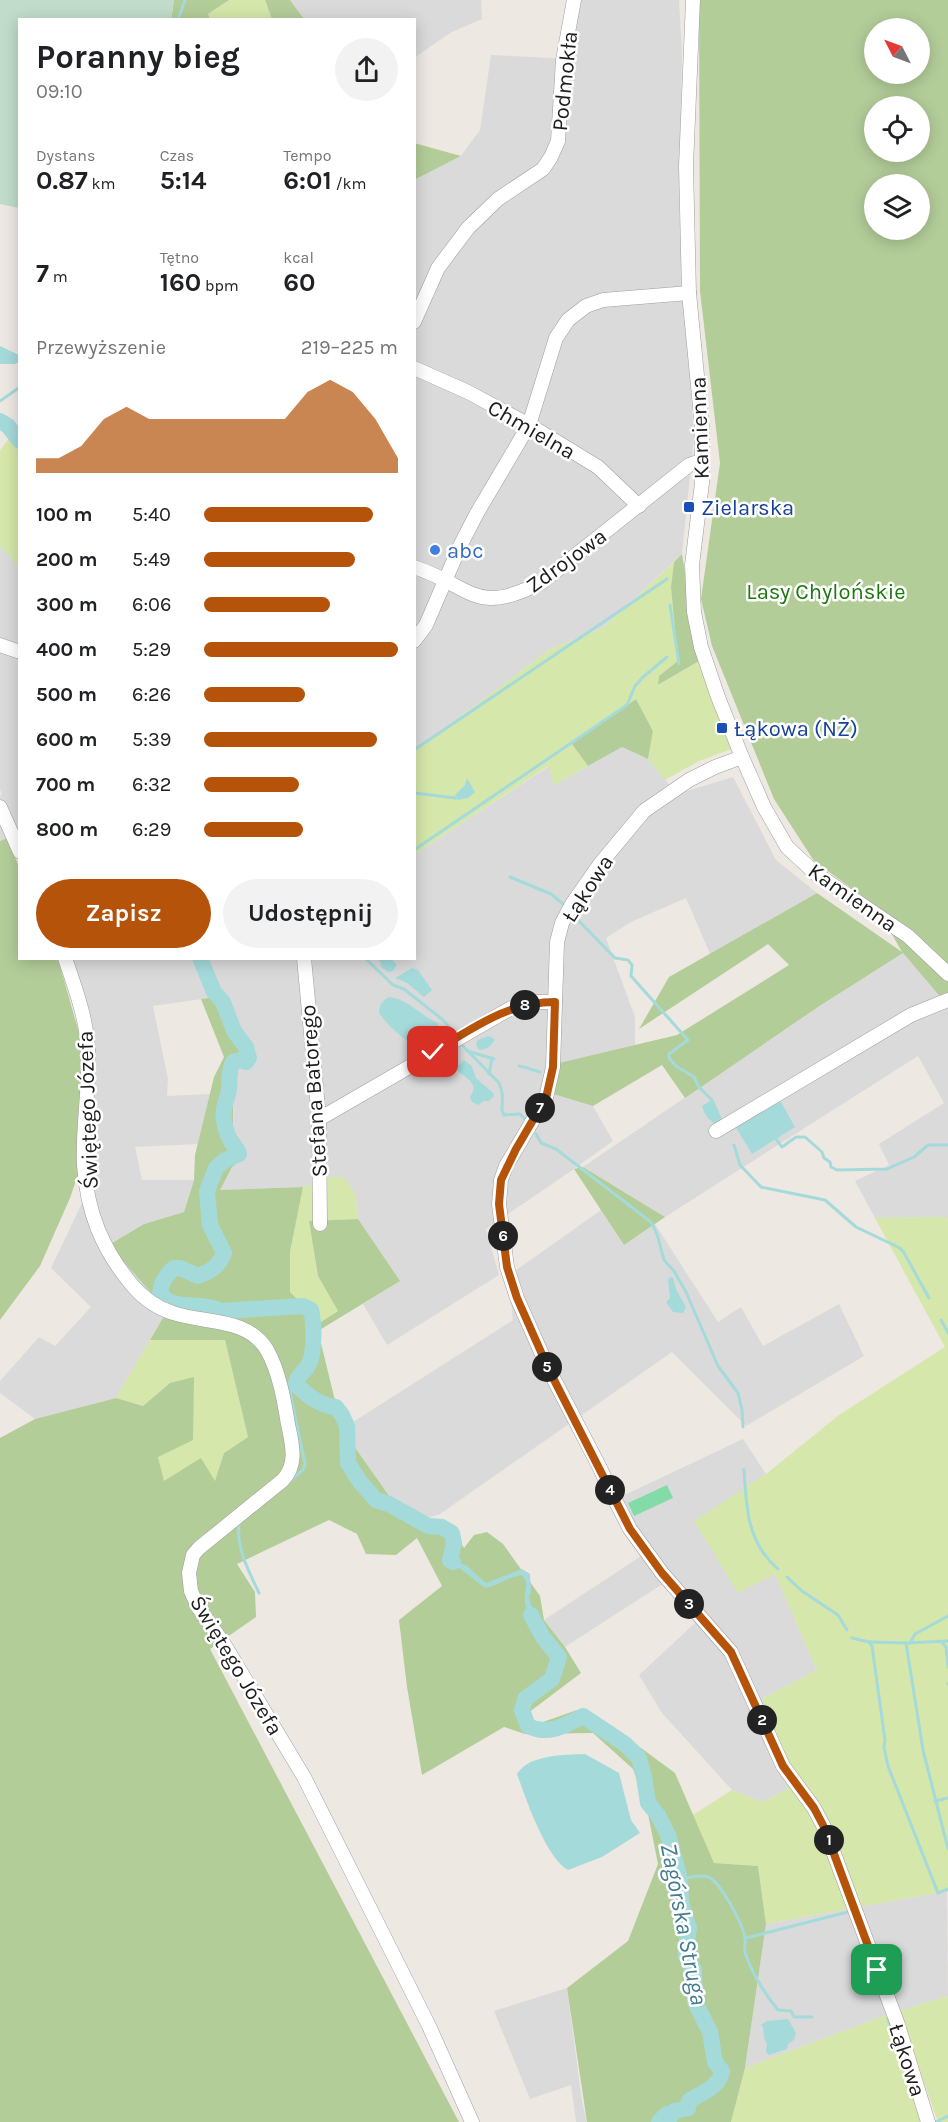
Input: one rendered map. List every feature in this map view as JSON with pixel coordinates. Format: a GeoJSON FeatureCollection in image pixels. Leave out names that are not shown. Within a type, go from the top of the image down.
{"type":"FeatureCollection","features":[{"type":"Feature","properties":{"kind":"street","name":"Podmokła"},"geometry":{"type":"LineString","coordinates":[[416,318],[438,268],[468,228],[498,199],[543,169],[551,158],[558,141],[563,60],[574,0]]}},
{"type":"Feature","properties":{"kind":"street","name":"Kamienna"},"geometry":{"type":"LineString","coordinates":[[693,0],[686,166],[689,293],[701,400],[703,460],[692,565],[694,612],[704,660],[764,807],[779,835],[796,857],[815,873],[908,936],[948,974]]}},
{"type":"Feature","properties":{"kind":"street"},"geometry":{"type":"LineString","coordinates":[[416,638],[426,625],[444,581],[477,513],[529,425],[556,338],[568,320],[586,306],[603,300],[689,293]]}},
{"type":"Feature","properties":{"kind":"street","name":"Chmielna"},"geometry":{"type":"LineString","coordinates":[[416,369],[468,392],[529,425],[598,467],[639,506]]}},
{"type":"Feature","properties":{"kind":"street","name":"Zdrojowa"},"geometry":{"type":"LineString","coordinates":[[416,568],[474,596],[492,599],[506,598],[525,591],[542,582],[689,465],[703,460]]}},
{"type":"Feature","properties":{"kind":"street"},"geometry":{"type":"LineString","coordinates":[[0,645],[18,651]]}},
{"type":"Feature","properties":{"kind":"street","name":"Łąkowa"},"geometry":{"type":"LineString","coordinates":[[742,757],[715,767],[671,790],[644,811],[600,864],[572,904],[562,923],[557,942],[553,1067],[546,1098],[501,1180],[499,1204],[507,1267],[549,1370],[630,1529],[662,1573],[731,1652],[783,1766],[814,1808],[824,1827],[898,2025],[928,2122]]}},
{"type":"Feature","properties":{"kind":"street"},"geometry":{"type":"LineString","coordinates":[[0,807],[18,848]]}},
{"type":"Feature","properties":{"kind":"street","name":"Świętego Józefa"},"geometry":{"type":"LineString","coordinates":[[66,960],[78,997],[87,1037],[88,1088],[84,1165],[91,1209],[104,1246],[133,1286],[156,1306],[181,1315],[242,1328],[259,1340],[267,1351],[276,1373],[288,1419],[293,1448],[290,1472],[193,1555],[189,1567],[191,1591],[207,1622],[224,1644],[304,1777],[429,2026],[472,2122]]}},
{"type":"Feature","properties":{"kind":"street","name":"Stefana Batorego"},"geometry":{"type":"LineString","coordinates":[[304,960],[319,1119],[320,1224]]}},
{"type":"Feature","properties":{"kind":"street"},"geometry":{"type":"LineString","coordinates":[[716,1131],[911,1015],[948,1000]]}},
{"type":"Feature","properties":{"kind":"street"},"geometry":{"type":"LineString","coordinates":[[319,1119],[511,1008],[536,1002],[555,1002]]}},
{"type":"Feature","properties":{"kind":"shaded area"},"geometry":{"type":"Polygon","coordinates":[[[290,0],[481,0],[482,19],[450,33],[416,57],[416,18],[303,18],[290,0]]]}},
{"type":"Feature","properties":{"kind":"shaded area"},"geometry":{"type":"Polygon","coordinates":[[[581,0],[679,0],[682,53],[679,210],[694,437],[682,554],[603,628],[549,650],[416,750],[416,179],[461,156],[480,130],[491,55],[571,59],[581,0]]]}},
{"type":"Feature","properties":{"kind":"shaded area"},"geometry":{"type":"Polygon","coordinates":[[[0,546],[18,566],[18,839],[7,838],[0,841],[0,796],[2,794],[0,790],[0,546]]]}},
{"type":"Feature","properties":{"kind":"shaded area"},"geometry":{"type":"Polygon","coordinates":[[[622,747],[648,759],[677,794],[733,777],[776,860],[817,893],[710,954],[686,898],[631,922],[606,938],[635,1017],[635,1046],[559,1063],[553,1094],[593,1106],[613,1141],[486,1229],[499,1275],[387,1345],[363,1304],[399,1281],[358,1219],[355,1195],[312,1179],[312,1185],[303,1187],[219,1190],[232,1167],[241,1141],[233,1131],[234,1074],[245,1054],[209,998],[153,1006],[168,1079],[167,1096],[210,1094],[198,1144],[135,1147],[142,1180],[194,1180],[184,1212],[144,1224],[167,1311],[116,1398],[35,1419],[0,1393],[0,1381],[39,1337],[55,1346],[91,1307],[51,1268],[93,1180],[94,1041],[71,960],[416,960],[416,854],[549,766],[554,785],[622,747]]]}},
{"type":"Feature","properties":{"kind":"shaded area"},"geometry":{"type":"Polygon","coordinates":[[[903,953],[948,1006],[948,1221],[945,1217],[875,1218],[855,1181],[889,1165],[879,1144],[944,1103],[918,1056],[665,1217],[583,1167],[818,1007],[903,953]]]}},
{"type":"Feature","properties":{"kind":"shaded area"},"geometry":{"type":"Polygon","coordinates":[[[601,1210],[624,1245],[655,1224],[718,1322],[741,1307],[763,1346],[839,1304],[864,1356],[746,1426],[672,1352],[440,1514],[428,1518],[399,1510],[342,1429],[513,1320],[508,1276],[601,1210]]]}},
{"type":"Feature","properties":{"kind":"shaded area"},"geometry":{"type":"Polygon","coordinates":[[[743,1439],[766,1474],[745,1488],[775,1573],[817,1670],[763,1698],[788,1789],[763,1802],[732,1790],[662,1713],[639,1675],[696,1622],[664,1583],[565,1647],[544,1620],[644,1554],[616,1499],[743,1439]]]}},
{"type":"Feature","properties":{"kind":"shaded area"},"geometry":{"type":"Polygon","coordinates":[[[947,1891],[948,1996],[886,2015],[745,2068],[766,1924],[947,1891]]]}},
{"type":"Feature","properties":{"kind":"shaded area"},"geometry":{"type":"Polygon","coordinates":[[[567,1988],[582,2101],[587,2122],[576,2122],[571,2085],[530,2099],[494,2011],[567,1988]]]}},
{"type":"Feature","properties":{"kind":"green space"},"geometry":{"type":"Polygon","coordinates":[[[0,0],[174,0],[171,18],[18,18],[18,208],[0,204],[0,0]]]}},
{"type":"Feature","properties":{"kind":"green space"},"geometry":{"type":"Polygon","coordinates":[[[174,0],[229,0],[208,14],[210,18],[171,18],[174,0]]]}},
{"type":"Feature","properties":{"kind":"green space"},"geometry":{"type":"Polygon","coordinates":[[[229,0],[265,0],[272,18],[210,18],[208,14],[229,0]]]}},
{"type":"Feature","properties":{"kind":"green space"},"geometry":{"type":"Polygon","coordinates":[[[265,0],[290,0],[303,18],[272,18],[265,0]]]}},
{"type":"Feature","properties":{"kind":"green space","name":"Lasy Chylońskie"},"geometry":{"type":"Polygon","coordinates":[[[699,0],[948,0],[948,1006],[903,953],[818,1007],[685,1098],[662,1065],[593,1106],[553,1094],[559,1063],[677,1035],[789,965],[768,944],[639,1029],[669,977],[817,893],[902,952],[876,906],[814,861],[774,799],[712,646],[701,599],[720,463],[700,291],[699,0]]]}},
{"type":"Feature","properties":{"kind":"green space"},"geometry":{"type":"Polygon","coordinates":[[[416,144],[461,156],[416,179],[416,144]]]}},
{"type":"Feature","properties":{"kind":"green space"},"geometry":{"type":"Polygon","coordinates":[[[18,427],[18,566],[0,546],[0,450],[18,427]]]}},
{"type":"Feature","properties":{"kind":"green space"},"geometry":{"type":"Polygon","coordinates":[[[682,554],[699,661],[658,685],[659,676],[678,661],[671,587],[674,562],[682,554]]]}},
{"type":"Feature","properties":{"kind":"green space"},"geometry":{"type":"Polygon","coordinates":[[[674,562],[671,587],[678,662],[659,676],[659,685],[699,661],[732,749],[699,761],[665,780],[648,759],[653,731],[636,699],[572,744],[588,766],[554,785],[548,766],[416,854],[416,750],[549,650],[603,628],[674,562]]]}},
{"type":"Feature","properties":{"kind":"green space"},"geometry":{"type":"Polygon","coordinates":[[[636,699],[653,731],[648,759],[622,747],[588,766],[572,744],[636,699]]]}},
{"type":"Feature","properties":{"kind":"green space"},"geometry":{"type":"Polygon","coordinates":[[[7,838],[18,865],[18,960],[58,960],[83,1047],[81,1166],[70,1198],[40,1266],[0,1320],[0,841],[7,838]]]}},
{"type":"Feature","properties":{"kind":"green space"},"geometry":{"type":"Polygon","coordinates":[[[209,998],[232,1018],[245,1054],[234,1074],[233,1109],[233,1131],[241,1141],[243,1158],[232,1167],[220,1190],[303,1187],[290,1252],[290,1292],[298,1300],[306,1303],[321,1322],[338,1311],[318,1276],[309,1221],[358,1219],[400,1281],[318,1331],[342,1429],[399,1510],[449,1523],[464,1548],[474,1535],[487,1532],[503,1544],[540,1596],[544,1620],[581,1673],[524,1716],[540,1723],[577,1710],[622,1734],[675,1773],[714,1863],[758,1866],[766,1924],[745,2068],[731,2122],[587,2122],[567,1988],[628,1941],[658,1864],[647,1809],[633,1769],[593,1733],[525,1734],[504,1727],[422,1775],[407,1687],[399,1620],[442,1586],[417,1538],[396,1555],[366,1554],[357,1534],[329,1520],[237,1564],[255,1592],[256,1617],[210,1649],[459,2122],[0,2122],[0,1438],[35,1419],[116,1398],[143,1406],[170,1383],[194,1377],[193,1440],[158,1457],[164,1481],[201,1458],[215,1481],[224,1453],[248,1437],[225,1340],[150,1340],[167,1311],[109,1245],[144,1224],[184,1212],[194,1180],[195,1155],[214,1077],[224,1057],[201,999],[209,998]]]}},
{"type":"Feature","properties":{"kind":"green space"},"geometry":{"type":"Polygon","coordinates":[[[583,1167],[665,1217],[624,1245],[574,1169],[583,1167]]]}},
{"type":"Feature","properties":{"kind":"green space"},"geometry":{"type":"Polygon","coordinates":[[[344,1177],[355,1195],[358,1219],[309,1221],[318,1276],[338,1311],[321,1322],[306,1303],[298,1300],[290,1292],[290,1252],[303,1187],[312,1185],[312,1178],[344,1177]]]}},
{"type":"Feature","properties":{"kind":"green space"},"geometry":{"type":"Polygon","coordinates":[[[946,1217],[948,1221],[948,1893],[947,1891],[766,1924],[758,1866],[714,1863],[693,1815],[732,1790],[763,1802],[788,1789],[763,1698],[817,1670],[775,1574],[738,1593],[694,1521],[766,1474],[839,1415],[945,1347],[875,1218],[946,1217]]]}},
{"type":"Feature","properties":{"kind":"green space"},"geometry":{"type":"Polygon","coordinates":[[[150,1340],[225,1340],[248,1437],[224,1453],[215,1482],[164,1482],[158,1457],[170,1383],[143,1406],[116,1398],[150,1340]]]}},
{"type":"Feature","properties":{"kind":"green space"},"geometry":{"type":"Polygon","coordinates":[[[667,1485],[673,1498],[634,1516],[628,1503],[667,1485]]]}},
{"type":"Feature","properties":{"kind":"green space"},"geometry":{"type":"Polygon","coordinates":[[[948,1996],[948,2122],[938,2122],[899,2011],[948,1996]]]}},
{"type":"Feature","properties":{"kind":"green space"},"geometry":{"type":"Polygon","coordinates":[[[886,2015],[924,2122],[731,2122],[745,2068],[886,2015]]]}},
{"type":"Feature","properties":{"kind":"water"},"geometry":{"type":"Polygon","coordinates":[[[0,346],[18,355],[18,362],[0,364],[0,346]]]}},
{"type":"Feature","properties":{"kind":"water"},"geometry":{"type":"Polygon","coordinates":[[[467,778],[475,792],[468,798],[458,800],[455,795],[465,785],[467,778]]]}},
{"type":"Feature","properties":{"kind":"water"},"geometry":{"type":"Polygon","coordinates":[[[377,960],[393,960],[397,965],[393,971],[388,972],[381,967],[380,961],[377,960]]]}},
{"type":"Feature","properties":{"kind":"water"},"geometry":{"type":"Polygon","coordinates":[[[412,968],[418,970],[432,990],[424,997],[407,983],[395,978],[412,968]]]}},
{"type":"Feature","properties":{"kind":"water"},"geometry":{"type":"Polygon","coordinates":[[[389,997],[409,1004],[438,1023],[438,1026],[416,1044],[401,1037],[379,1013],[381,1004],[389,997]]]}},
{"type":"Feature","properties":{"kind":"water"},"geometry":{"type":"Polygon","coordinates":[[[488,1036],[495,1040],[489,1047],[478,1049],[476,1044],[478,1040],[488,1036]]]}},
{"type":"Feature","properties":{"kind":"water"},"geometry":{"type":"Polygon","coordinates":[[[464,1060],[472,1066],[476,1078],[493,1093],[494,1096],[489,1101],[478,1105],[472,1102],[470,1097],[474,1089],[473,1085],[458,1071],[457,1067],[464,1060]]]}},
{"type":"Feature","properties":{"kind":"water"},"geometry":{"type":"Polygon","coordinates":[[[712,1100],[722,1123],[718,1126],[704,1113],[702,1106],[712,1100]]]}},
{"type":"Feature","properties":{"kind":"water"},"geometry":{"type":"Polygon","coordinates":[[[780,1100],[795,1127],[752,1154],[735,1126],[780,1100]]]}},
{"type":"Feature","properties":{"kind":"water"},"geometry":{"type":"Polygon","coordinates":[[[670,1277],[673,1278],[686,1307],[683,1313],[673,1312],[666,1302],[670,1298],[668,1280],[670,1277]]]}},
{"type":"Feature","properties":{"kind":"water"},"geometry":{"type":"Polygon","coordinates":[[[451,1543],[456,1543],[453,1560],[467,1566],[486,1583],[522,1569],[530,1574],[531,1605],[545,1634],[540,1637],[529,1615],[525,1602],[526,1581],[521,1575],[485,1588],[448,1559],[451,1543]]]}},
{"type":"Feature","properties":{"kind":"water"},"geometry":{"type":"Polygon","coordinates":[[[585,1754],[619,1773],[631,1820],[640,1833],[602,1857],[568,1870],[552,1853],[545,1841],[517,1774],[523,1767],[539,1759],[558,1755],[585,1754]]]}},
{"type":"Feature","properties":{"kind":"water"},"geometry":{"type":"Polygon","coordinates":[[[788,2019],[796,2033],[794,2040],[788,2044],[787,2049],[769,2055],[766,2052],[767,2044],[761,2025],[767,2021],[788,2019]]]}},
{"type":"Feature","properties":{"kind":"waterway"},"geometry":{"type":"LineString","coordinates":[[179,18],[185,0]]}},
{"type":"Feature","properties":{"kind":"waterway"},"geometry":{"type":"LineString","coordinates":[[0,401],[18,388]]}},
{"type":"Feature","properties":{"kind":"waterway","name":"Zagórska Struga"},"geometry":{"type":"LineString","coordinates":[[0,421],[8,426],[18,438]]}},
{"type":"Feature","properties":{"kind":"waterway"},"geometry":{"type":"LineString","coordinates":[[416,749],[667,579]]}},
{"type":"Feature","properties":{"kind":"waterway"},"geometry":{"type":"LineString","coordinates":[[670,605],[679,664]]}},
{"type":"Feature","properties":{"kind":"waterway"},"geometry":{"type":"LineString","coordinates":[[416,849],[627,705],[635,686],[667,657]]}},
{"type":"Feature","properties":{"kind":"waterway"},"geometry":{"type":"LineString","coordinates":[[416,793],[456,798]]}},
{"type":"Feature","properties":{"kind":"waterway"},"geometry":{"type":"LineString","coordinates":[[510,877],[551,894],[563,904]]}},
{"type":"Feature","properties":{"kind":"waterway"},"geometry":{"type":"LineString","coordinates":[[577,919],[615,958],[628,960],[632,965],[631,976],[688,1040],[669,1054],[669,1058],[676,1066],[694,1077],[699,1087],[712,1100],[722,1123]]}},
{"type":"Feature","properties":{"kind":"waterway","name":"Zagórska Struga"},"geometry":{"type":"LineString","coordinates":[[201,960],[214,992],[223,1002],[234,1031],[246,1047],[249,1058],[246,1062],[240,1060],[233,1062],[224,1109],[226,1130],[239,1154],[225,1160],[216,1168],[207,1191],[210,1225],[224,1253],[222,1258],[214,1268],[198,1276],[180,1268],[174,1268],[164,1280],[160,1294],[173,1303],[214,1308],[221,1311],[303,1306],[311,1310],[313,1329],[311,1359],[296,1384],[314,1399],[336,1407],[342,1415],[347,1426],[348,1463],[360,1482],[376,1500],[389,1504],[428,1526],[442,1527],[452,1533],[454,1543],[450,1560],[453,1562]]}},
{"type":"Feature","properties":{"kind":"waterway"},"geometry":{"type":"LineString","coordinates":[[367,960],[393,985],[404,989],[443,1020],[455,1034]]}},
{"type":"Feature","properties":{"kind":"waterway"},"geometry":{"type":"LineString","coordinates":[[462,1045],[499,1083],[504,1115],[520,1114],[525,1119]]}},
{"type":"Feature","properties":{"kind":"waterway"},"geometry":{"type":"LineString","coordinates":[[467,1051],[494,1059]]}},
{"type":"Feature","properties":{"kind":"waterway"},"geometry":{"type":"LineString","coordinates":[[489,1074],[492,1058]]}},
{"type":"Feature","properties":{"kind":"waterway"},"geometry":{"type":"LineString","coordinates":[[519,1066],[528,1068]]}},
{"type":"Feature","properties":{"kind":"waterway"},"geometry":{"type":"LineString","coordinates":[[530,1069],[540,1072]]}},
{"type":"Feature","properties":{"kind":"waterway"},"geometry":{"type":"LineString","coordinates":[[536,1134],[541,1143],[556,1149],[651,1222],[664,1260],[674,1271],[686,1292],[718,1366],[738,1393],[743,1427]]}},
{"type":"Feature","properties":{"kind":"waterway"},"geometry":{"type":"LineString","coordinates":[[776,1139],[782,1147],[796,1137],[805,1137],[822,1152],[831,1167],[837,1170],[887,1169],[914,1157],[928,1145],[948,1145]]}},
{"type":"Feature","properties":{"kind":"waterway"},"geometry":{"type":"LineString","coordinates":[[734,1145],[740,1165],[761,1187],[825,1200],[856,1227],[898,1247],[903,1251],[929,1298]]}},
{"type":"Feature","properties":{"kind":"waterway"},"geometry":{"type":"LineString","coordinates":[[941,1320],[948,1333]]}},
{"type":"Feature","properties":{"kind":"waterway"},"geometry":{"type":"LineString","coordinates":[[291,1480],[303,1470],[305,1464],[290,1392],[296,1384]]}},
{"type":"Feature","properties":{"kind":"waterway"},"geometry":{"type":"LineString","coordinates":[[744,1469],[747,1510],[754,1536],[760,1548],[778,1569]]}},
{"type":"Feature","properties":{"kind":"waterway"},"geometry":{"type":"LineString","coordinates":[[239,1522],[241,1550],[259,1593]]}},
{"type":"Feature","properties":{"kind":"waterway"},"geometry":{"type":"LineString","coordinates":[[787,1577],[802,1591],[838,1615],[847,1630]]}},
{"type":"Feature","properties":{"kind":"waterway","name":"Zagórska Struga"},"geometry":{"type":"LineString","coordinates":[[531,1615],[543,1637],[559,1657],[552,1679],[525,1699],[522,1710],[528,1726],[542,1730],[556,1729],[583,1716],[625,1744],[639,1758],[648,1803],[658,1815],[668,1835],[679,1875],[682,1907],[689,1928],[686,1956],[694,1970],[695,2002],[710,2032],[715,2062],[722,2071],[714,2085],[689,2101],[688,2108],[674,2111],[672,2115],[667,2114],[659,2122]]}},
{"type":"Feature","properties":{"kind":"waterway"},"geometry":{"type":"LineString","coordinates":[[910,1643],[915,1634],[948,1616]]}},
{"type":"Feature","properties":{"kind":"waterway"},"geometry":{"type":"LineString","coordinates":[[852,1638],[869,1642],[872,1646],[888,1766],[938,1893],[948,1889]]}},
{"type":"Feature","properties":{"kind":"waterway"},"geometry":{"type":"LineString","coordinates":[[869,1642],[948,1641]]}},
{"type":"Feature","properties":{"kind":"waterway"},"geometry":{"type":"LineString","coordinates":[[942,1642],[946,1647],[948,1667]]}},
{"type":"Feature","properties":{"kind":"waterway"},"geometry":{"type":"LineString","coordinates":[[906,1643],[923,1750],[948,1849]]}},
{"type":"Feature","properties":{"kind":"waterway"},"geometry":{"type":"LineString","coordinates":[[935,1801],[948,1798]]}},
{"type":"Feature","properties":{"kind":"waterway"},"geometry":{"type":"LineString","coordinates":[[680,1879],[701,1876],[713,1880],[736,1915],[744,1933],[745,1953],[759,1983],[773,2004],[778,2010],[791,2011],[794,2017],[812,2017]]}},
{"type":"Feature","properties":{"kind":"waterway"},"geometry":{"type":"LineString","coordinates":[[746,1938],[848,1912]]}},
{"type":"Feature","properties":{"kind":"waterway"},"geometry":{"type":"LineString","coordinates":[[888,2019],[910,2086]]}},
{"type":"Feature","properties":{"kind":"waterway"},"geometry":{"type":"LineString","coordinates":[[936,2122],[948,2116]]}},
{"type":"Feature","properties":{"kind":"place","name":"Zielarska"},"geometry":{"type":"Point","coordinates":[689,507]}},
{"type":"Feature","properties":{"kind":"place","name":"abc"},"geometry":{"type":"Point","coordinates":[435,550]}},
{"type":"Feature","properties":{"kind":"place","name":"Łąkowa (NŻ)"},"geometry":{"type":"Point","coordinates":[722,728]}},
{"type":"Feature","properties":{"kind":"route"},"geometry":{"type":"LineString","coordinates":[[433,1052],[511,1008],[536,1002],[555,1002],[553,1067],[546,1098],[506,1167],[501,1180],[499,1204],[507,1267],[517,1298],[549,1370],[630,1529],[662,1573],[731,1652],[783,1766],[796,1781],[824,1827],[877,1970]]}}]}
